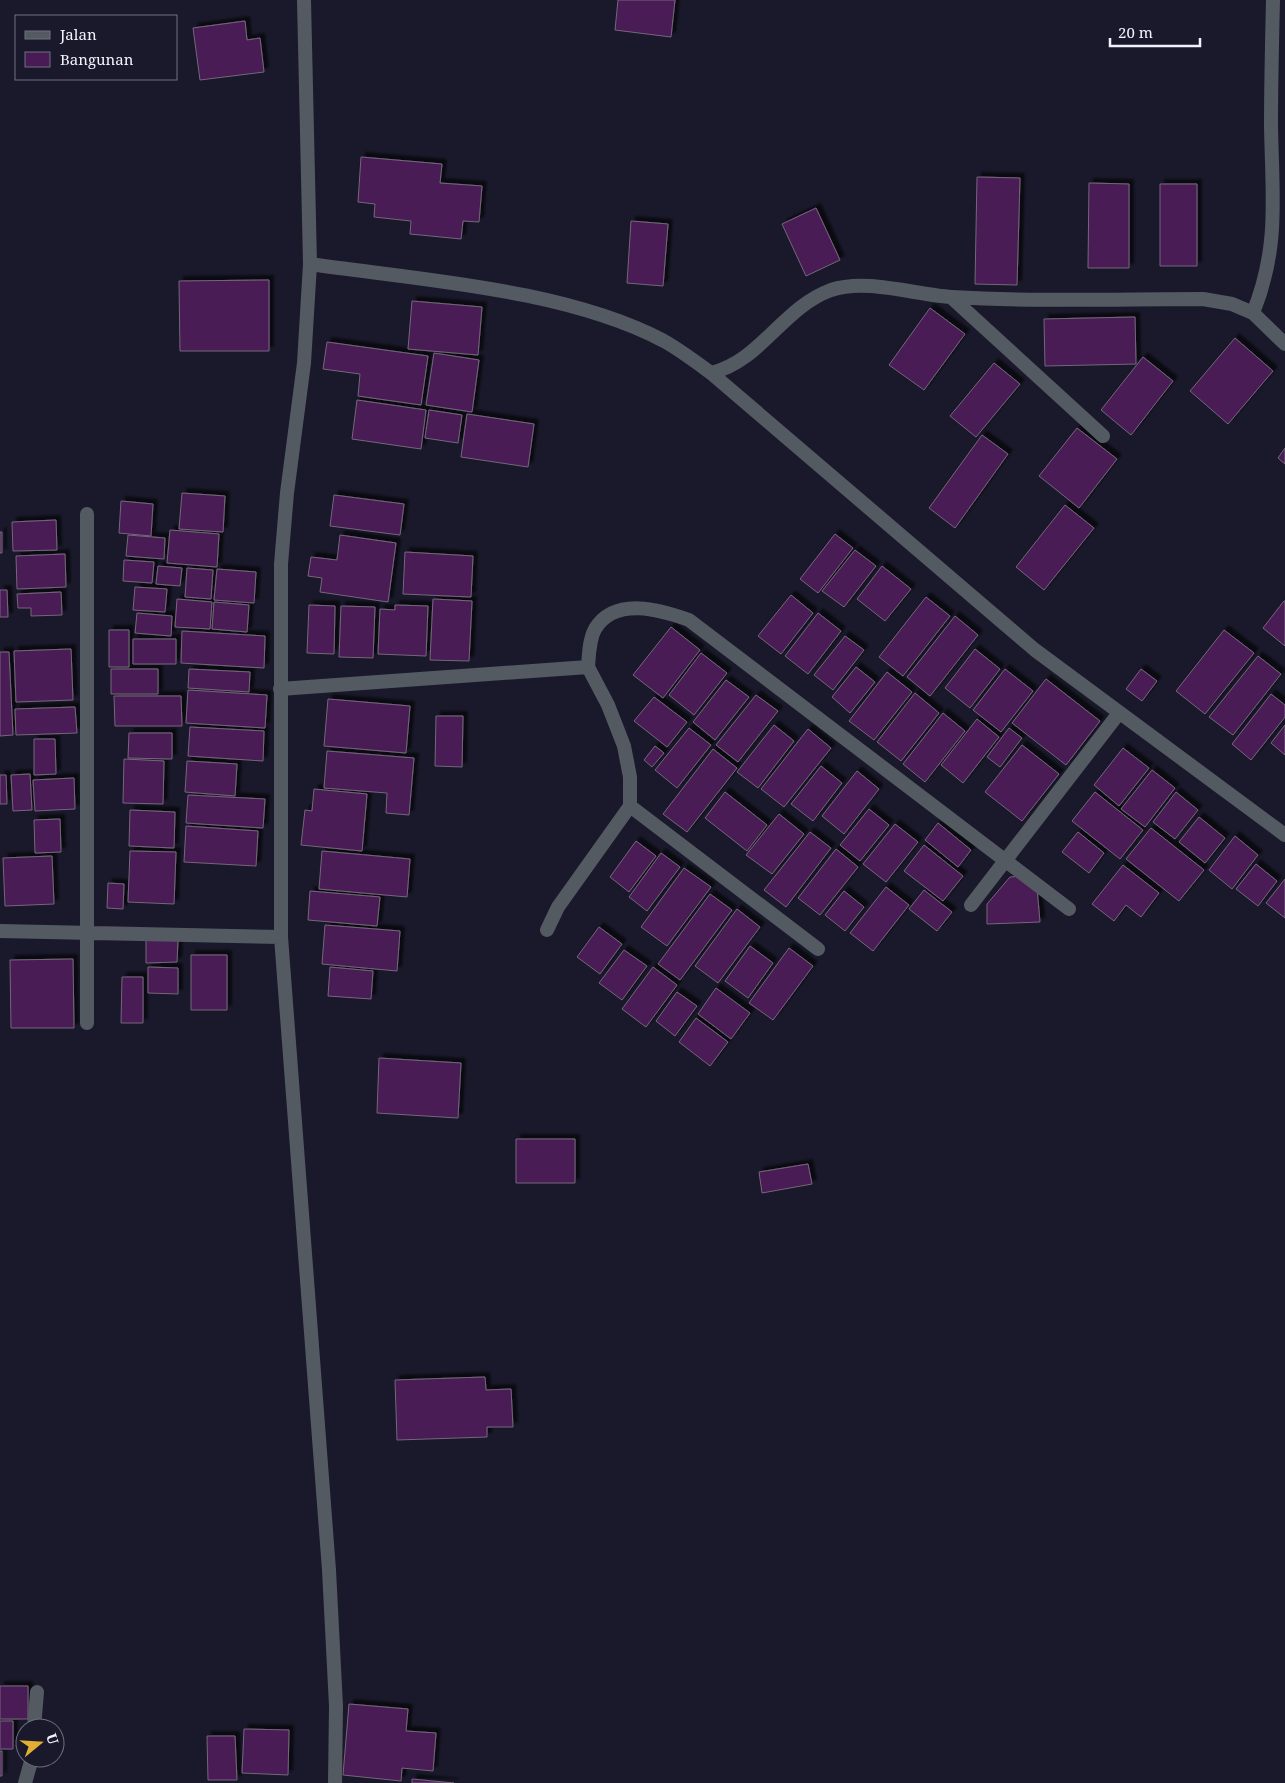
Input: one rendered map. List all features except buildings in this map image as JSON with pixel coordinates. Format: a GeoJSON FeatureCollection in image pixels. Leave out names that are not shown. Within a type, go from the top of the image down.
{"type":"FeatureCollection","features":[{"type":"Feature","properties":{"kind":"street"},"geometry":{"type":"LineString","coordinates":[[304,0],[310,264],[304,363],[287,492],[281,564],[281,937],[329,1570],[336,1706],[335,1783]]}},
{"type":"Feature","properties":{"kind":"street"},"geometry":{"type":"LineString","coordinates":[[1253,313],[1268,265],[1274,225],[1271,126],[1273,0]]}},
{"type":"Feature","properties":{"kind":"street"},"geometry":{"type":"LineString","coordinates":[[310,264],[498,291],[612,319],[664,342],[711,373],[1034,650],[1285,835]]}},
{"type":"Feature","properties":{"kind":"street"},"geometry":{"type":"LineString","coordinates":[[711,373],[728,369],[742,361],[781,322],[832,290],[856,286],[887,288],[951,297],[1203,299],[1232,304],[1253,313],[1285,344]]}},
{"type":"Feature","properties":{"kind":"street"},"geometry":{"type":"LineString","coordinates":[[951,297],[1103,436]]}},
{"type":"Feature","properties":{"kind":"street"},"geometry":{"type":"LineString","coordinates":[[87,1023],[88,514]]}},
{"type":"Feature","properties":{"kind":"street"},"geometry":{"type":"LineString","coordinates":[[547,930],[558,907],[630,806],[630,777],[624,746],[608,705],[588,667],[592,638],[596,628],[612,614],[635,608],[663,610],[689,620],[1069,909]]}},
{"type":"Feature","properties":{"kind":"street"},"geometry":{"type":"LineString","coordinates":[[280,689],[588,667]]}},
{"type":"Feature","properties":{"kind":"street"},"geometry":{"type":"LineString","coordinates":[[971,904],[1119,713]]}},
{"type":"Feature","properties":{"kind":"street"},"geometry":{"type":"LineString","coordinates":[[630,806],[818,949]]}},
{"type":"Feature","properties":{"kind":"street"},"geometry":{"type":"LineString","coordinates":[[0,931],[281,937]]}},
{"type":"Feature","properties":{"kind":"street"},"geometry":{"type":"LineString","coordinates":[[35,1718],[37,1692]]}},
{"type":"Feature","properties":{"kind":"street"},"geometry":{"type":"LineString","coordinates":[[25,1783],[29,1768]]}}]}
